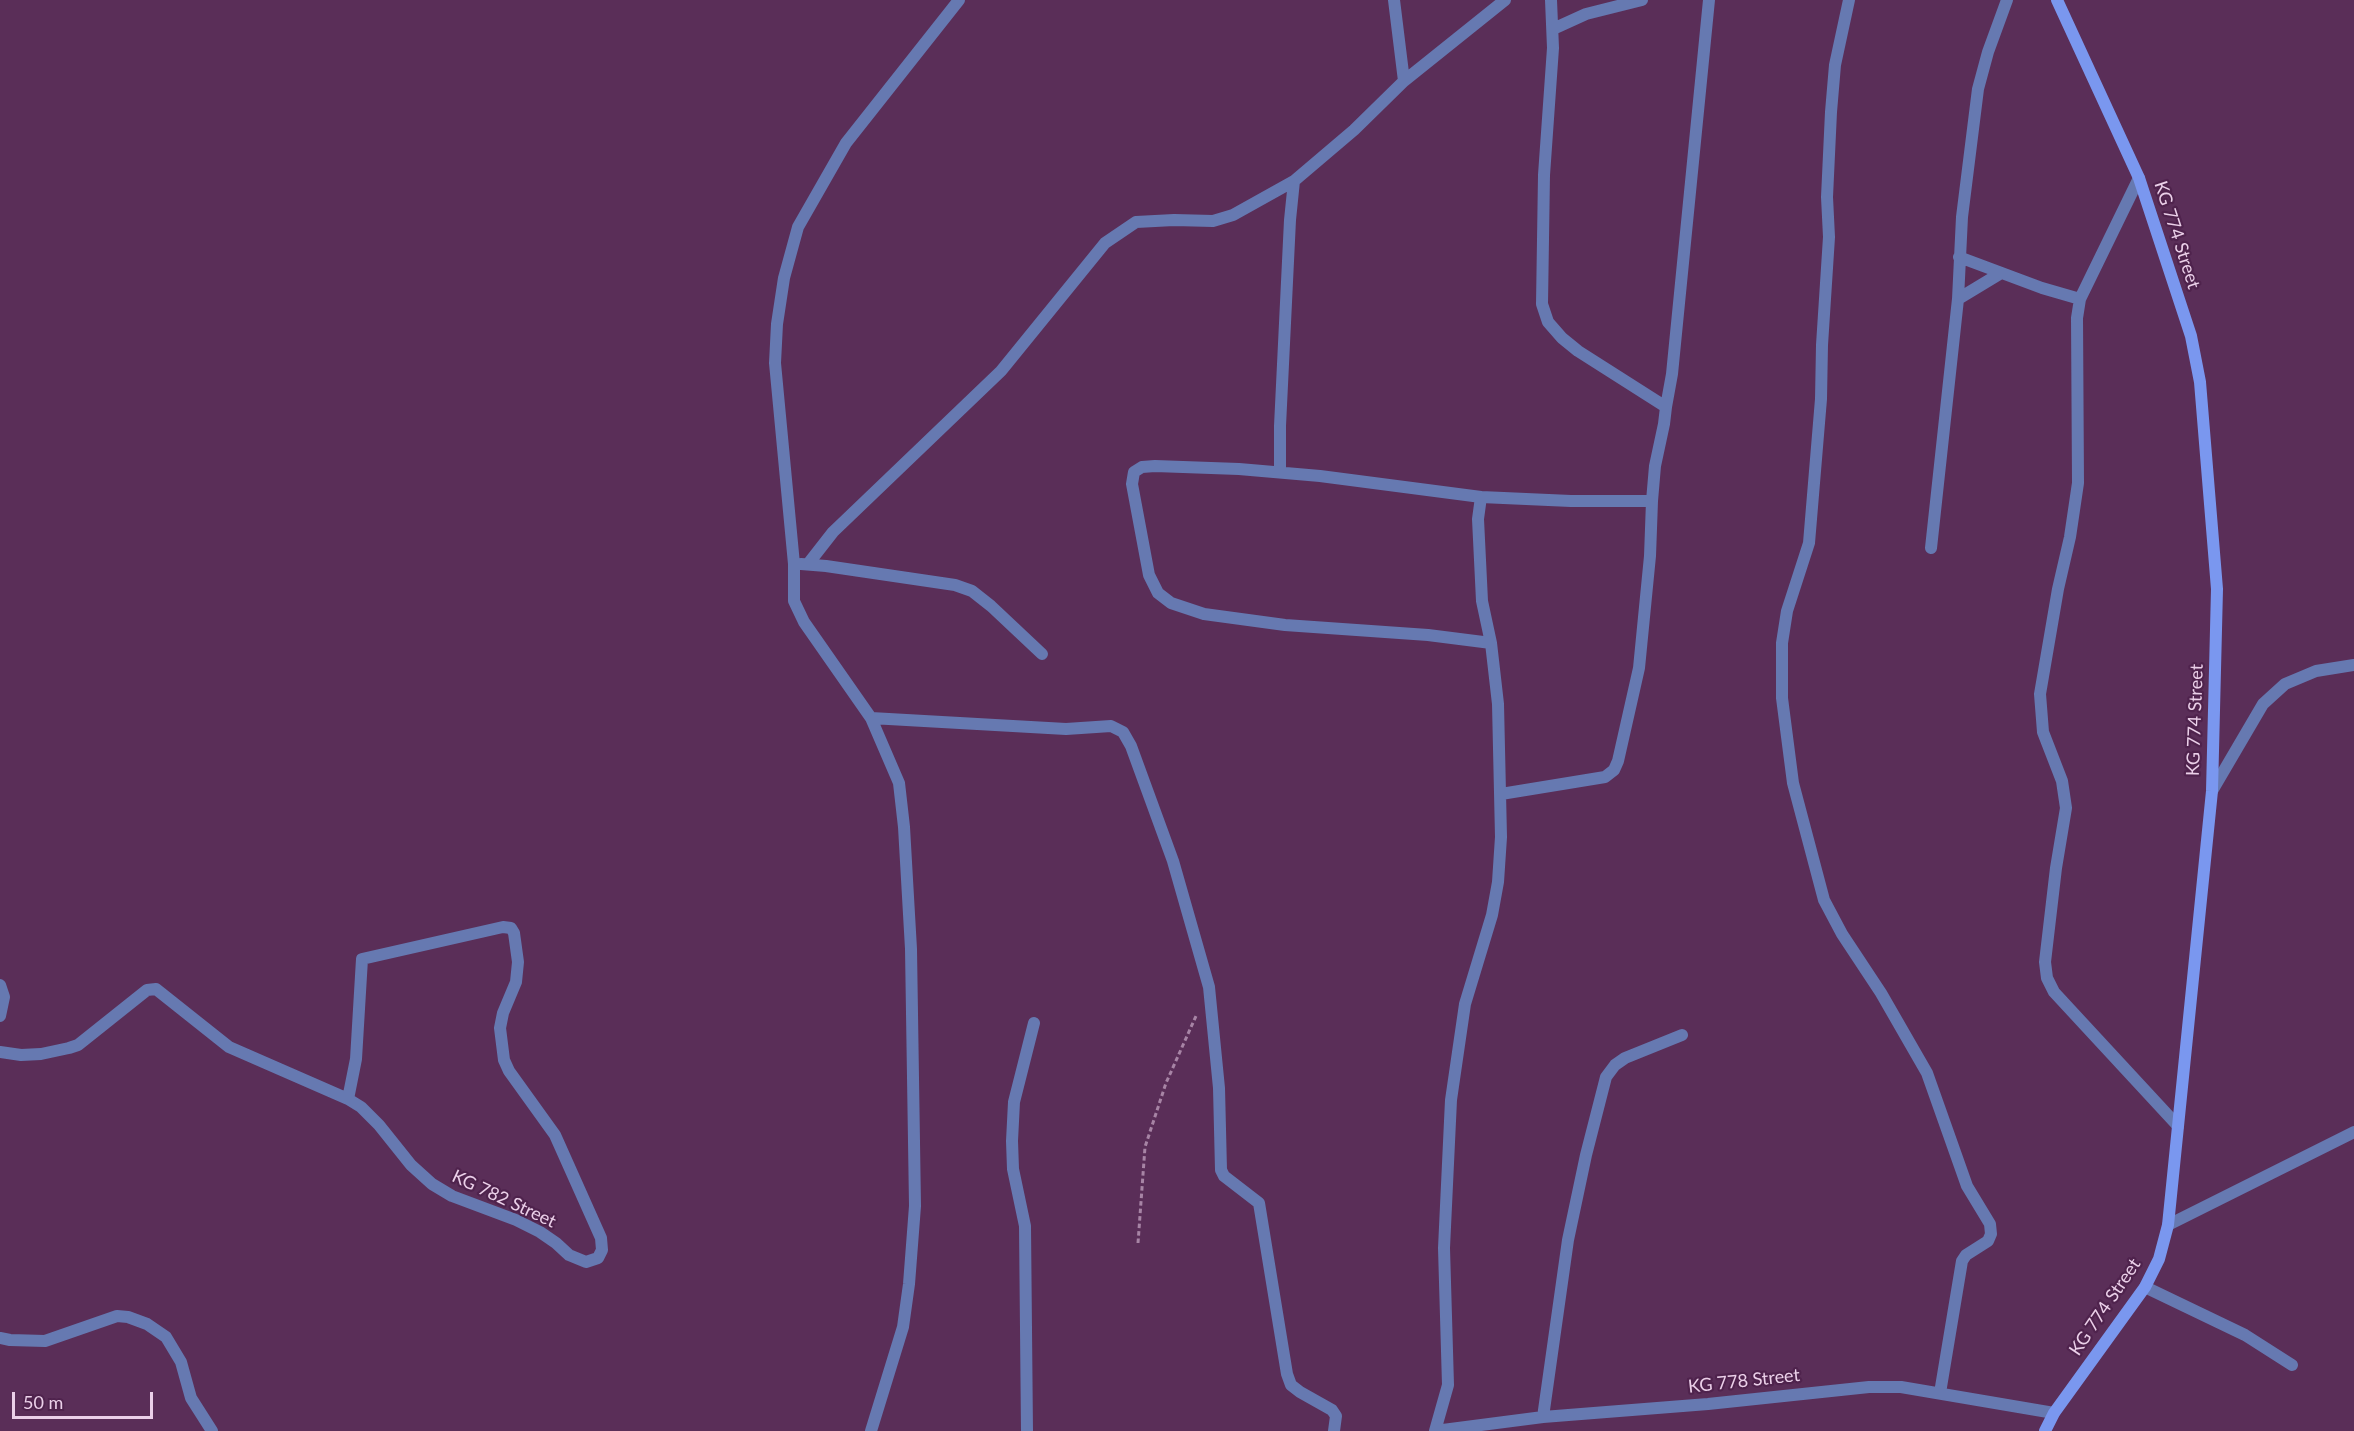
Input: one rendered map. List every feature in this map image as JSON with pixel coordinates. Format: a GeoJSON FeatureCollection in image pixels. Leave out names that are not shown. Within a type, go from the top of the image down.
{"type":"FeatureCollection","features":[{"type":"Feature","properties":{"kind":"street"},"geometry":{"type":"LineString","coordinates":[[872,1431],[903,1327],[915,1206],[911,949],[904,827],[899,783],[872,718],[804,622],[794,601],[794,564],[776,363],[777,324],[784,278],[798,227],[846,143],[959,0]]}},
{"type":"Feature","properties":{"kind":"street"},"geometry":{"type":"LineString","coordinates":[[1394,0],[1404,81]]}},
{"type":"Feature","properties":{"kind":"street"},"geometry":{"type":"LineString","coordinates":[[808,564],[833,532],[1001,371],[1105,243],[1136,222],[1174,219],[1213,221],[1233,215],[1294,181],[1325,156],[1404,81],[1506,0]]}},
{"type":"Feature","properties":{"kind":"street"},"geometry":{"type":"LineString","coordinates":[[1551,0],[1553,29],[1544,175],[1542,304],[1548,322],[1562,338],[1578,351],[1666,407]]}},
{"type":"Feature","properties":{"kind":"street"},"geometry":{"type":"LineString","coordinates":[[1553,29],[1586,14],[1642,0]]}},
{"type":"Feature","properties":{"kind":"street"},"geometry":{"type":"LineString","coordinates":[[1501,794],[1605,777],[1614,770],[1618,761],[1639,668],[1650,556],[1655,465],[1672,374],[1709,0]]}},
{"type":"Feature","properties":{"kind":"street"},"geometry":{"type":"LineString","coordinates":[[1849,0],[1835,65],[1831,112],[1827,197],[1829,237],[1821,399],[1809,543],[1786,611],[1782,643],[1782,698],[1793,783],[1824,900],[1842,934],[1881,993],[1927,1073],[1967,1186],[1990,1224],[1991,1234],[1988,1241],[1966,1256],[1962,1262],[1940,1393]]}},
{"type":"Feature","properties":{"kind":"street"},"geometry":{"type":"LineString","coordinates":[[1931,548],[1978,89],[1988,52],[2007,0]]}},
{"type":"Feature","properties":{"kind":"street","name":"KG 774 Street"},"geometry":{"type":"LineString","coordinates":[[2045,1431],[2054,1413],[2145,1287],[2158,1259],[2168,1225],[2211,791],[2217,589],[2200,382],[2191,336],[2139,178],[2057,0]]}},
{"type":"Feature","properties":{"kind":"street"},"geometry":{"type":"LineString","coordinates":[[2139,178],[2080,299],[2077,318],[2078,483],[2040,694],[2043,732],[2062,781],[2066,808],[2045,962],[2047,978],[2054,992],[2178,1126]]}},
{"type":"Feature","properties":{"kind":"street"},"geometry":{"type":"LineString","coordinates":[[1280,472],[1280,426],[1294,181]]}},
{"type":"Feature","properties":{"kind":"street"},"geometry":{"type":"LineString","coordinates":[[1959,257],[2080,299]]}},
{"type":"Feature","properties":{"kind":"street"},"geometry":{"type":"LineString","coordinates":[[1958,299],[2001,273]]}},
{"type":"Feature","properties":{"kind":"street"},"geometry":{"type":"LineString","coordinates":[[1491,643],[1428,635],[1285,625],[1204,614],[1171,603],[1158,593],[1149,575],[1132,484],[1134,472],[1142,466],[1155,466],[1280,472],[1481,497],[1571,501],[1652,501]]}},
{"type":"Feature","properties":{"kind":"street"},"geometry":{"type":"LineString","coordinates":[[1435,1431],[1448,1385],[1444,1248],[1451,1100],[1465,1004],[1492,915],[1498,882],[1501,794],[1498,704],[1491,643],[1482,601],[1478,519],[1481,497]]}},
{"type":"Feature","properties":{"kind":"street"},"geometry":{"type":"LineString","coordinates":[[794,564],[808,564],[955,585],[972,591],[1024,634],[1042,654]]}},
{"type":"Feature","properties":{"kind":"street"},"geometry":{"type":"LineString","coordinates":[[2211,791],[2263,704],[2285,684],[2316,671],[2354,665]]}},
{"type":"Feature","properties":{"kind":"street"},"geometry":{"type":"LineString","coordinates":[[872,718],[1077,730],[1111,726],[1123,732],[1131,746],[1173,861],[1209,987],[1219,1088],[1221,1170],[1224,1176],[1259,1203],[1287,1374],[1292,1385],[1300,1392],[1332,1410],[1336,1416],[1334,1431]]}},
{"type":"Feature","properties":{"kind":"street","name":"KG 782 Street"},"geometry":{"type":"LineString","coordinates":[[0,1052],[21,1055],[41,1054],[69,1048],[78,1044],[147,990],[156,989],[229,1047],[348,1099],[361,1107],[379,1125],[411,1165],[432,1184],[452,1196],[532,1228],[556,1243],[569,1255],[586,1263],[598,1258],[602,1250],[601,1238],[555,1135],[509,1071],[504,1060],[500,1028],[503,1013],[516,982],[518,962],[514,933],[511,928],[503,927],[362,959],[356,1059],[348,1099]]}},
{"type":"Feature","properties":{"kind":"street"},"geometry":{"type":"LineString","coordinates":[[0,985],[4,997],[0,1016]]}},
{"type":"Feature","properties":{"kind":"street"},"geometry":{"type":"LineString","coordinates":[[1027,1431],[1026,1234],[1013,1169],[1012,1141],[1014,1102],[1034,1023]]}},
{"type":"Feature","properties":{"kind":"street"},"geometry":{"type":"LineString","coordinates":[[1543,1417],[1568,1240],[1606,1077],[1615,1065],[1625,1058],[1682,1035]]}},
{"type":"Feature","properties":{"kind":"street"},"geometry":{"type":"LineString","coordinates":[[2168,1225],[2354,1132]]}},
{"type":"Feature","properties":{"kind":"street"},"geometry":{"type":"LineString","coordinates":[[2145,1287],[2238,1331],[2292,1365]]}},
{"type":"Feature","properties":{"kind":"street"},"geometry":{"type":"LineString","coordinates":[[0,1338],[10,1341],[45,1341],[117,1317],[128,1317],[147,1324],[166,1337],[181,1362],[191,1398],[212,1431]]}},
{"type":"Feature","properties":{"kind":"street","name":"KG 778 Street"},"geometry":{"type":"LineString","coordinates":[[1435,1431],[1543,1417],[1708,1404],[1869,1387],[1901,1387],[2054,1413]]}},
{"type":"Feature","properties":{"kind":"path"},"geometry":{"type":"LineString","coordinates":[[1138,1244],[1145,1147],[1166,1083],[1209,987]]}}]}
